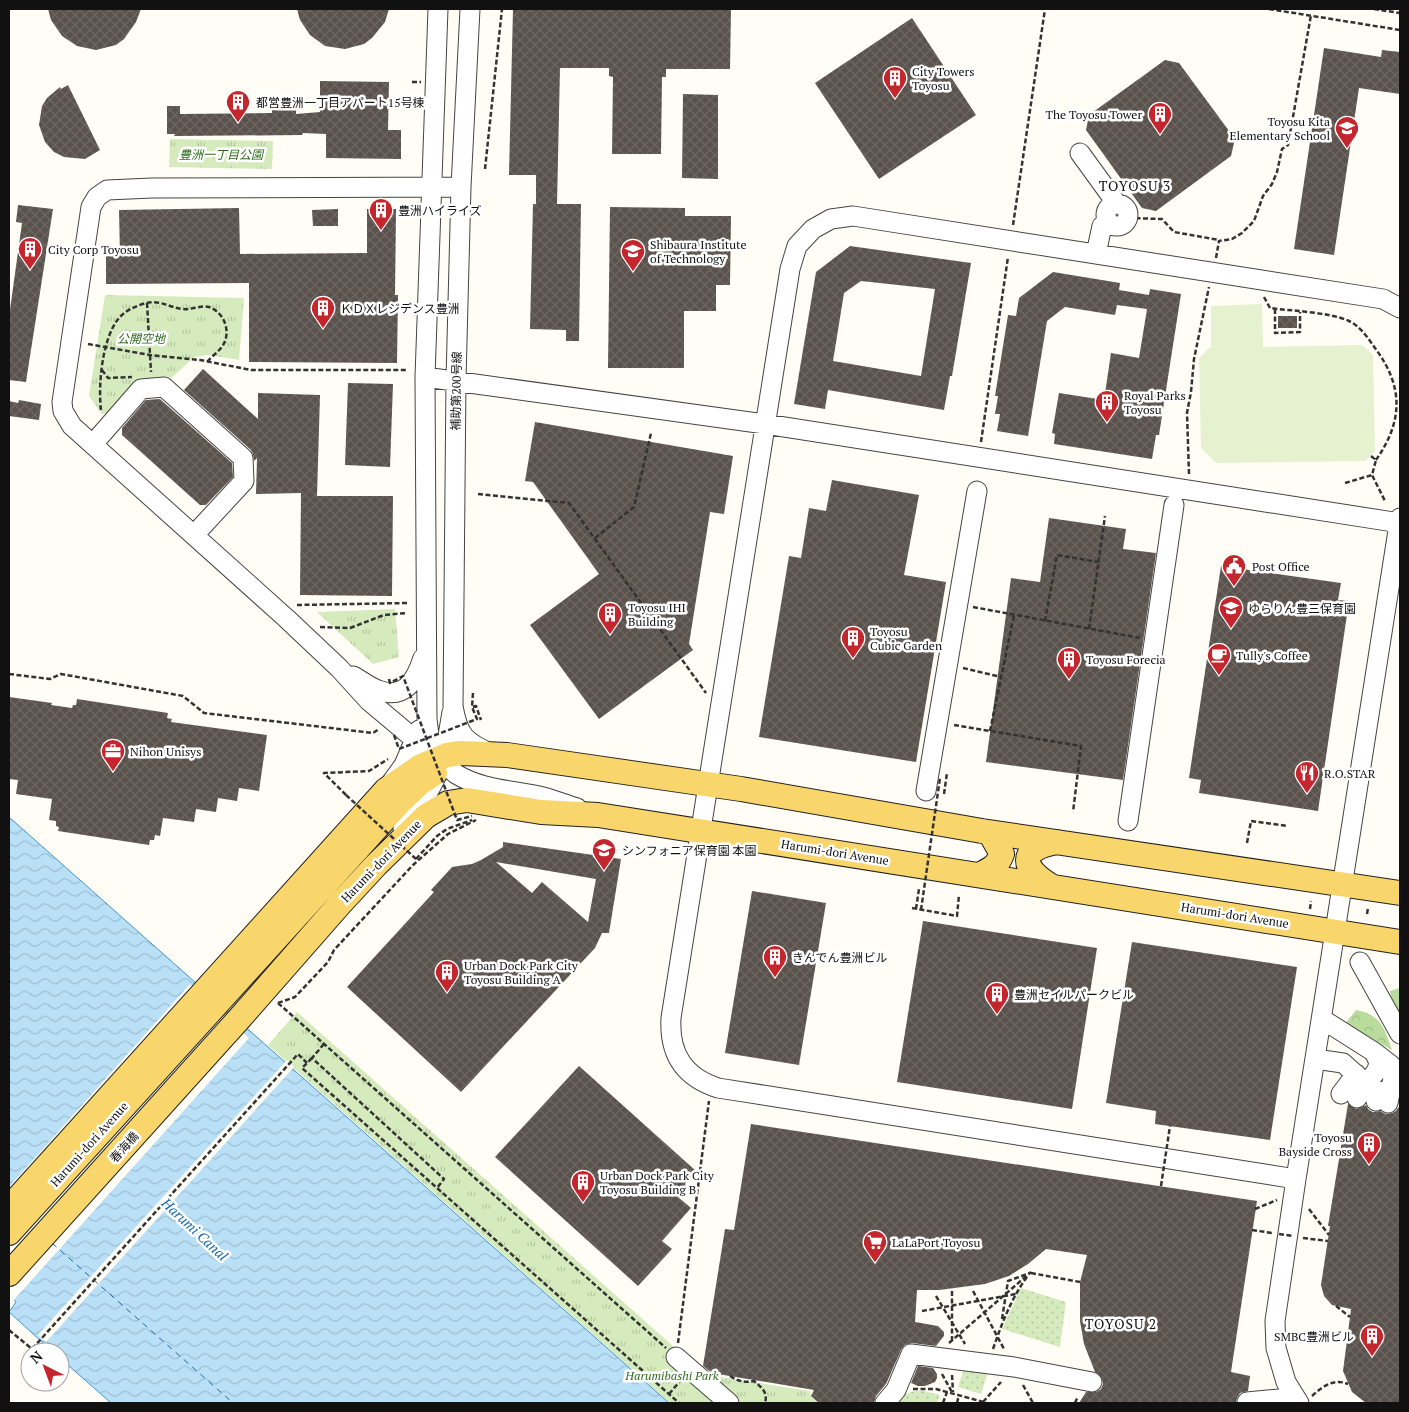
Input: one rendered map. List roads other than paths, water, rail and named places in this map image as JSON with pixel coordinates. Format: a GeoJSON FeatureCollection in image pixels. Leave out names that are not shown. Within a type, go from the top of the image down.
{"type":"FeatureCollection","features":[{"type":"Feature","properties":{"kind":"main road","name":"Harumi-dori Avenue"},"geometry":{"type":"LineString","coordinates":[[9,1233],[213,996],[386,790],[436,756],[461,753],[493,754],[709,784],[982,831],[1400,893]]}},
{"type":"Feature","properties":{"kind":"main road","name":"Harumi-dori Avenue"},"geometry":{"type":"LineString","coordinates":[[213,996],[420,783],[436,756]]}},
{"type":"Feature","properties":{"kind":"main road","name":"Harumi-dori Avenue"},"geometry":{"type":"LineString","coordinates":[[239,1020],[376,865],[426,816],[448,803],[457,801],[480,802],[541,812],[598,815],[1400,942]]}},
{"type":"Feature","properties":{"kind":"main road"},"geometry":{"type":"LineString","coordinates":[[979,875],[995,866],[1002,854],[990,833],[982,831]]}},
{"type":"Feature","properties":{"kind":"main road"},"geometry":{"type":"LineString","coordinates":[[1053,887],[1034,874],[1027,863],[1030,854],[1040,847],[1058,842]]}},
{"type":"Feature","properties":{"kind":"main road"},"geometry":{"type":"LineString","coordinates":[[9,1208],[213,996]]}},
{"type":"Feature","properties":{"kind":"main road","name":"春海橋"},"geometry":{"type":"LineString","coordinates":[[9,1274],[239,1020]]}},
{"type":"Feature","properties":{"kind":"street"},"geometry":{"type":"LineString","coordinates":[[436,756],[428,734],[426,720],[425,377],[438,9]]}},
{"type":"Feature","properties":{"kind":"street","name":"補助第200号線"},"geometry":{"type":"LineString","coordinates":[[470,9],[461,187],[456,380],[463,707],[456,723],[466,739],[493,754]]}},
{"type":"Feature","properties":{"kind":"street"},"geometry":{"type":"LineString","coordinates":[[437,35],[469,36]]}},
{"type":"Feature","properties":{"kind":"street"},"geometry":{"type":"LineString","coordinates":[[1080,153],[1122,211],[1110,206],[1106,212],[1108,222],[1102,226],[1096,254]]}},
{"type":"Feature","properties":{"kind":"street"},"geometry":{"type":"LineString","coordinates":[[461,187],[107,190],[98,197],[92,207],[62,402],[63,411],[66,419],[339,668],[369,701],[466,780],[543,797],[598,815]]}},
{"type":"Feature","properties":{"kind":"street"},"geometry":{"type":"LineString","coordinates":[[1296,1179],[718,1088],[704,1084],[689,1072],[679,1059],[674,1048],[671,1028],[790,269],[797,246],[813,229],[831,219],[853,216],[1383,299],[1400,308]]}},
{"type":"Feature","properties":{"kind":"street"},"geometry":{"type":"LineString","coordinates":[[425,377],[765,424],[1400,523]]}},
{"type":"Feature","properties":{"kind":"street"},"geometry":{"type":"LineString","coordinates":[[93,444],[146,388],[164,387],[243,458],[244,481],[194,535]]}},
{"type":"Feature","properties":{"kind":"street"},"geometry":{"type":"LineString","coordinates":[[926,791],[977,491]]}},
{"type":"Feature","properties":{"kind":"street"},"geometry":{"type":"LineString","coordinates":[[1128,821],[1174,505]]}},
{"type":"Feature","properties":{"kind":"street"},"geometry":{"type":"LineString","coordinates":[[1305,1400],[1286,1382],[1276,1348],[1275,1321],[1400,518]]}},
{"type":"Feature","properties":{"kind":"street"},"geometry":{"type":"LineString","coordinates":[[339,668],[378,690],[393,692],[402,690],[413,682],[419,671],[426,647]]}},
{"type":"Feature","properties":{"kind":"street"},"geometry":{"type":"LineString","coordinates":[[376,865],[429,791],[436,756],[463,707]]}},
{"type":"Feature","properties":{"kind":"street"},"geometry":{"type":"LineString","coordinates":[[1360,962],[1400,1034]]}},
{"type":"Feature","properties":{"kind":"street"},"geometry":{"type":"LineString","coordinates":[[1322,1019],[1391,1065],[1394,1073],[1382,1102],[1378,1091],[1356,1087]]}},
{"type":"Feature","properties":{"kind":"street"},"geometry":{"type":"LineString","coordinates":[[1356,1087],[1377,1070],[1379,1062],[1374,1052]]}},
{"type":"Feature","properties":{"kind":"street"},"geometry":{"type":"LineString","coordinates":[[1315,1059],[1344,1063],[1356,1087]]}},
{"type":"Feature","properties":{"kind":"street"},"geometry":{"type":"LineString","coordinates":[[891,1396],[911,1354],[1014,1367],[1092,1382]]}},
{"type":"Feature","properties":{"kind":"street"},"geometry":{"type":"LineString","coordinates":[[676,1357],[729,1403]]}},
{"type":"Feature","properties":{"kind":"street"},"geometry":{"type":"LineString","coordinates":[[1247,1402],[1279,1399]]}},
{"type":"Feature","properties":{"kind":"water","name":"Harumi Canal"},"geometry":{"type":"Polygon","coordinates":[[[9,817],[669,1403],[111,1403],[70,1367],[70,1342],[42,1342],[9,1312],[16,1302],[9,1295],[9,817]]]}},
{"type":"Feature","properties":{"kind":"place","name":"City Towers Toyosu"},"geometry":{"type":"Point","coordinates":[895,99]}},
{"type":"Feature","properties":{"kind":"place","name":"都営豊洲一丁目アパート15号棟"},"geometry":{"type":"Point","coordinates":[238,123]}},
{"type":"Feature","properties":{"kind":"place","name":"The Toyosu Tower"},"geometry":{"type":"Point","coordinates":[1160,135]}},
{"type":"Feature","properties":{"kind":"place","name":"Toyosu Kita Elementary School"},"geometry":{"type":"Point","coordinates":[1347,149]}},
{"type":"Feature","properties":{"kind":"place","name":"豊洲ハイライズ"},"geometry":{"type":"Point","coordinates":[381,231]}},
{"type":"Feature","properties":{"kind":"place","name":"City Corp Toyosu"},"geometry":{"type":"Point","coordinates":[30,270]}},
{"type":"Feature","properties":{"kind":"place","name":"Shibaura Institute of Technology"},"geometry":{"type":"Point","coordinates":[633,272]}},
{"type":"Feature","properties":{"kind":"place","name":"ＫＤＸレジデンス豊洲"},"geometry":{"type":"Point","coordinates":[323,329]}},
{"type":"Feature","properties":{"kind":"place","name":"Royal Parks Toyosu"},"geometry":{"type":"Point","coordinates":[1107,423]}},
{"type":"Feature","properties":{"kind":"place","name":"Post Office"},"geometry":{"type":"Point","coordinates":[1234,587]}},
{"type":"Feature","properties":{"kind":"place","name":"ゆらりん豊三保育園"},"geometry":{"type":"Point","coordinates":[1231,629]}},
{"type":"Feature","properties":{"kind":"place","name":"Toyosu IHI Building"},"geometry":{"type":"Point","coordinates":[610,635]}},
{"type":"Feature","properties":{"kind":"place","name":"Toyosu Cubic Garden"},"geometry":{"type":"Point","coordinates":[853,659]}},
{"type":"Feature","properties":{"kind":"place","name":"Tully's Coffee"},"geometry":{"type":"Point","coordinates":[1219,676]}},
{"type":"Feature","properties":{"kind":"place","name":"Toyosu Forecia"},"geometry":{"type":"Point","coordinates":[1069,680]}},
{"type":"Feature","properties":{"kind":"place","name":"Nihon Unisys"},"geometry":{"type":"Point","coordinates":[113,772]}},
{"type":"Feature","properties":{"kind":"place","name":"R.O.STAR"},"geometry":{"type":"Point","coordinates":[1307,794]}},
{"type":"Feature","properties":{"kind":"place","name":"シンフォニア保育園 本園"},"geometry":{"type":"Point","coordinates":[604,871]}},
{"type":"Feature","properties":{"kind":"place","name":"きんでん豊洲ビル"},"geometry":{"type":"Point","coordinates":[775,978]}},
{"type":"Feature","properties":{"kind":"place","name":"Urban Dock Park City Toyosu Building A"},"geometry":{"type":"Point","coordinates":[447,993]}},
{"type":"Feature","properties":{"kind":"place","name":"豊洲セイルパークビル"},"geometry":{"type":"Point","coordinates":[997,1015]}},
{"type":"Feature","properties":{"kind":"place","name":"Toyosu Bayside Cross"},"geometry":{"type":"Point","coordinates":[1369,1165]}},
{"type":"Feature","properties":{"kind":"place","name":"Urban Dock Park City Toyosu Building B"},"geometry":{"type":"Point","coordinates":[583,1203]}},
{"type":"Feature","properties":{"kind":"place","name":"LaLaPort Toyosu"},"geometry":{"type":"Point","coordinates":[875,1263]}},
{"type":"Feature","properties":{"kind":"place","name":"SMBC豊洲ビル"},"geometry":{"type":"Point","coordinates":[1372,1357]}},
{"type":"Feature","properties":{"kind":"district","name":"TOYOSU 3"},"geometry":{"type":"Point","coordinates":[1135,185]}},
{"type":"Feature","properties":{"kind":"district","name":"TOYOSU 2"},"geometry":{"type":"Point","coordinates":[1121,1323]}},
{"type":"Feature","properties":{"kind":"park label","name":"豊洲一丁目公園"},"geometry":{"type":"Point","coordinates":[221,154]}},
{"type":"Feature","properties":{"kind":"park label","name":"公開空地"},"geometry":{"type":"Point","coordinates":[141,338]}},
{"type":"Feature","properties":{"kind":"park label","name":"Harumibashi Park"},"geometry":{"type":"Point","coordinates":[672,1375]}}]}
